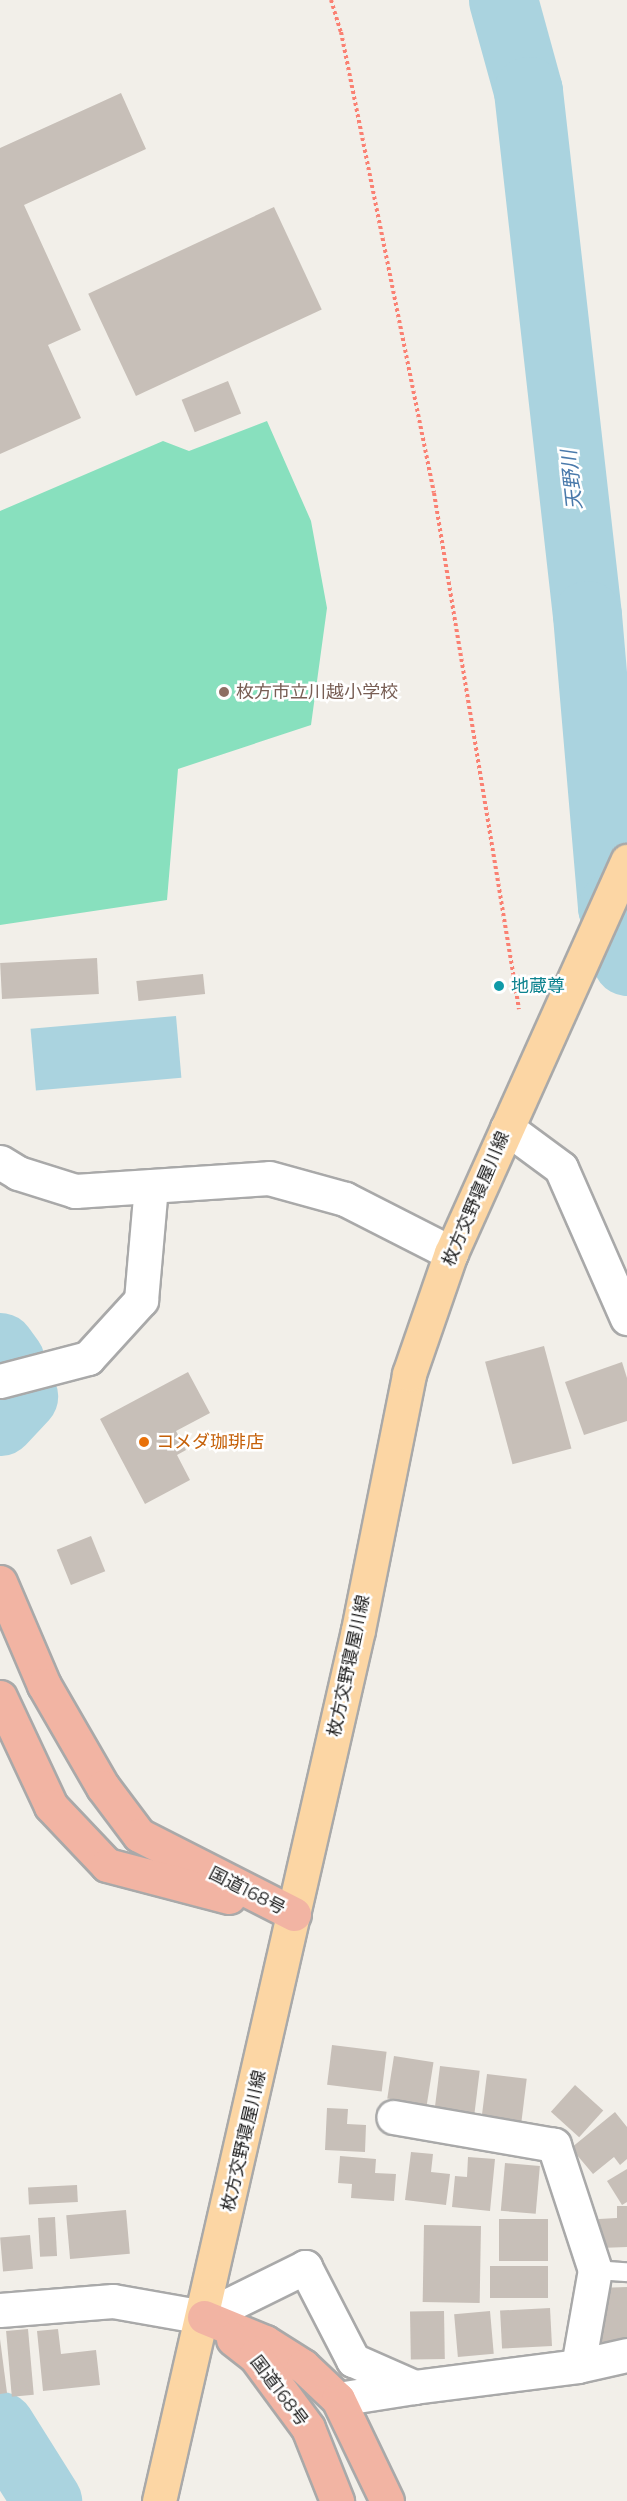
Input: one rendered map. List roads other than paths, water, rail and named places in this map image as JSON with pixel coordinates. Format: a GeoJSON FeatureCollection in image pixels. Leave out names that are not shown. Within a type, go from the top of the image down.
{"type":"FeatureCollection","features":[{"type":"Feature","properties":{"kind":"highway","name":"国道168号"},"geometry":{"type":"LineString","coordinates":[[0,1582],[44,1685],[103,1787],[139,1835],[294,1914]]}},
{"type":"Feature","properties":{"kind":"highway","name":"国道168号"},"geometry":{"type":"LineString","coordinates":[[0,1697],[51,1806],[107,1865],[294,1914]]}},
{"type":"Feature","properties":{"kind":"highway","name":"国道168号"},"geometry":{"type":"LineString","coordinates":[[204,2317],[265,2342],[303,2366],[338,2399],[387,2501]]}},
{"type":"Feature","properties":{"kind":"highway","name":"国道168号"},"geometry":{"type":"LineString","coordinates":[[204,2317],[255,2356],[288,2397],[308,2428],[337,2501]]}},
{"type":"Feature","properties":{"kind":"main road","name":"枚方交野寝屋川線"},"geometry":{"type":"LineString","coordinates":[[159,2501],[204,2317],[294,1914],[409,1374],[451,1253],[627,861]]}},
{"type":"Feature","properties":{"kind":"street"},"geometry":{"type":"LineString","coordinates":[[507,1128],[561,1168],[627,1318]]}},
{"type":"Feature","properties":{"kind":"street"},"geometry":{"type":"LineString","coordinates":[[0,1162],[18,1173],[75,1191],[269,1178],[345,1199],[451,1253]]}},
{"type":"Feature","properties":{"kind":"street"},"geometry":{"type":"LineString","coordinates":[[0,1381],[88,1358],[141,1300],[151,1186]]}},
{"type":"Feature","properties":{"kind":"street"},"geometry":{"type":"LineString","coordinates":[[393,2116],[554,2145],[595,2270],[578,2366]]}},
{"type":"Feature","properties":{"kind":"street"},"geometry":{"type":"LineString","coordinates":[[0,2310],[113,2301],[204,2317],[305,2267],[353,2360],[414,2387]]}},
{"type":"Feature","properties":{"kind":"street"},"geometry":{"type":"LineString","coordinates":[[338,2399],[578,2366],[627,2355]]}},
{"type":"Feature","properties":{"kind":"lane"},"geometry":{"type":"LineString","coordinates":[[595,2270],[627,2272]]}},
{"type":"Feature","properties":{"kind":"water"},"geometry":{"type":"Polygon","coordinates":[[[176,1016],[181,1078],[36,1090],[31,1029],[176,1016]]]}},
{"type":"Feature","properties":{"kind":"waterway","name":"天野川"},"geometry":{"type":"LineString","coordinates":[[503,0],[528,91],[587,615],[612,907],[627,961]]}},
{"type":"Feature","properties":{"kind":"waterway"},"geometry":{"type":"LineString","coordinates":[[0,1347],[10,1361]]}},
{"type":"Feature","properties":{"kind":"waterway"},"geometry":{"type":"LineString","coordinates":[[0,1421],[23,1396]]}},
{"type":"Feature","properties":{"kind":"waterway"},"geometry":{"type":"LineString","coordinates":[[0,2426],[47,2501]]}},
{"type":"Feature","properties":{"kind":"place","name":"枚方市立川越小学校"},"geometry":{"type":"Point","coordinates":[224,692]}},
{"type":"Feature","properties":{"kind":"place","name":"地蔵尊"},"geometry":{"type":"Point","coordinates":[499,986]}},
{"type":"Feature","properties":{"kind":"place","name":"コメダ珈琲店"},"geometry":{"type":"Point","coordinates":[144,1442]}}]}
